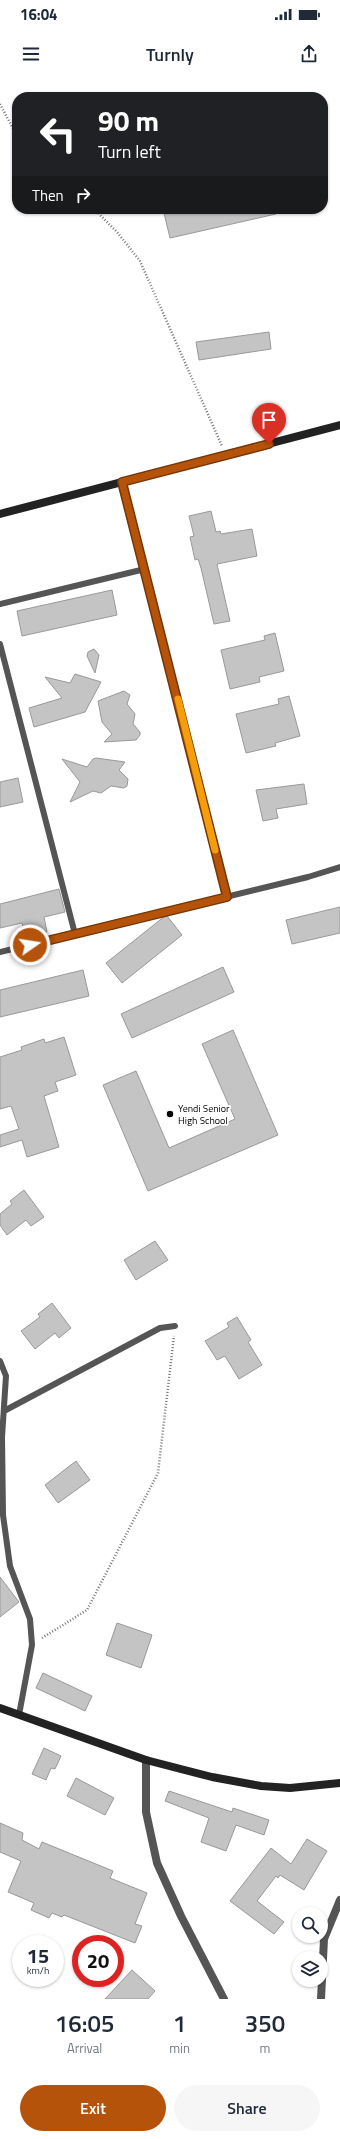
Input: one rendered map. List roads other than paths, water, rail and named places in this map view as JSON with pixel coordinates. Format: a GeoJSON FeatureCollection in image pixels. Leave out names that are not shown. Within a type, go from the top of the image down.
{"type":"FeatureCollection","features":[{"type":"Feature","properties":{"kind":"street"},"geometry":{"type":"LineString","coordinates":[[0,514],[340,425]]}},
{"type":"Feature","properties":{"kind":"street"},"geometry":{"type":"LineString","coordinates":[[0,1708],[146,1760],[261,1786],[290,1788],[340,1783]]}},
{"type":"Feature","properties":{"kind":"street"},"geometry":{"type":"LineString","coordinates":[[146,1760],[146,1812],[157,1863],[181,1916],[224,1999]]}},
{"type":"Feature","properties":{"kind":"street"},"geometry":{"type":"LineString","coordinates":[[321,1999],[324,1939],[340,1900]]}},
{"type":"Feature","properties":{"kind":"lane"},"geometry":{"type":"LineString","coordinates":[[122,482],[227,897]]}},
{"type":"Feature","properties":{"kind":"lane"},"geometry":{"type":"LineString","coordinates":[[0,604],[145,569]]}},
{"type":"Feature","properties":{"kind":"lane"},"geometry":{"type":"LineString","coordinates":[[0,644],[76,934]]}},
{"type":"Feature","properties":{"kind":"lane"},"geometry":{"type":"LineString","coordinates":[[0,952],[227,897],[340,867]]}},
{"type":"Feature","properties":{"kind":"lane"},"geometry":{"type":"LineString","coordinates":[[4,1411],[160,1328],[175,1326]]}},
{"type":"Feature","properties":{"kind":"lane"},"geometry":{"type":"LineString","coordinates":[[0,1361],[6,1376],[2,1437],[3,1515],[10,1566],[30,1619],[32,1644],[18,1715]]}},
{"type":"Feature","properties":{"kind":"place","name":"Yendi Senior High School"},"geometry":{"type":"Point","coordinates":[170,1114]}}]}
